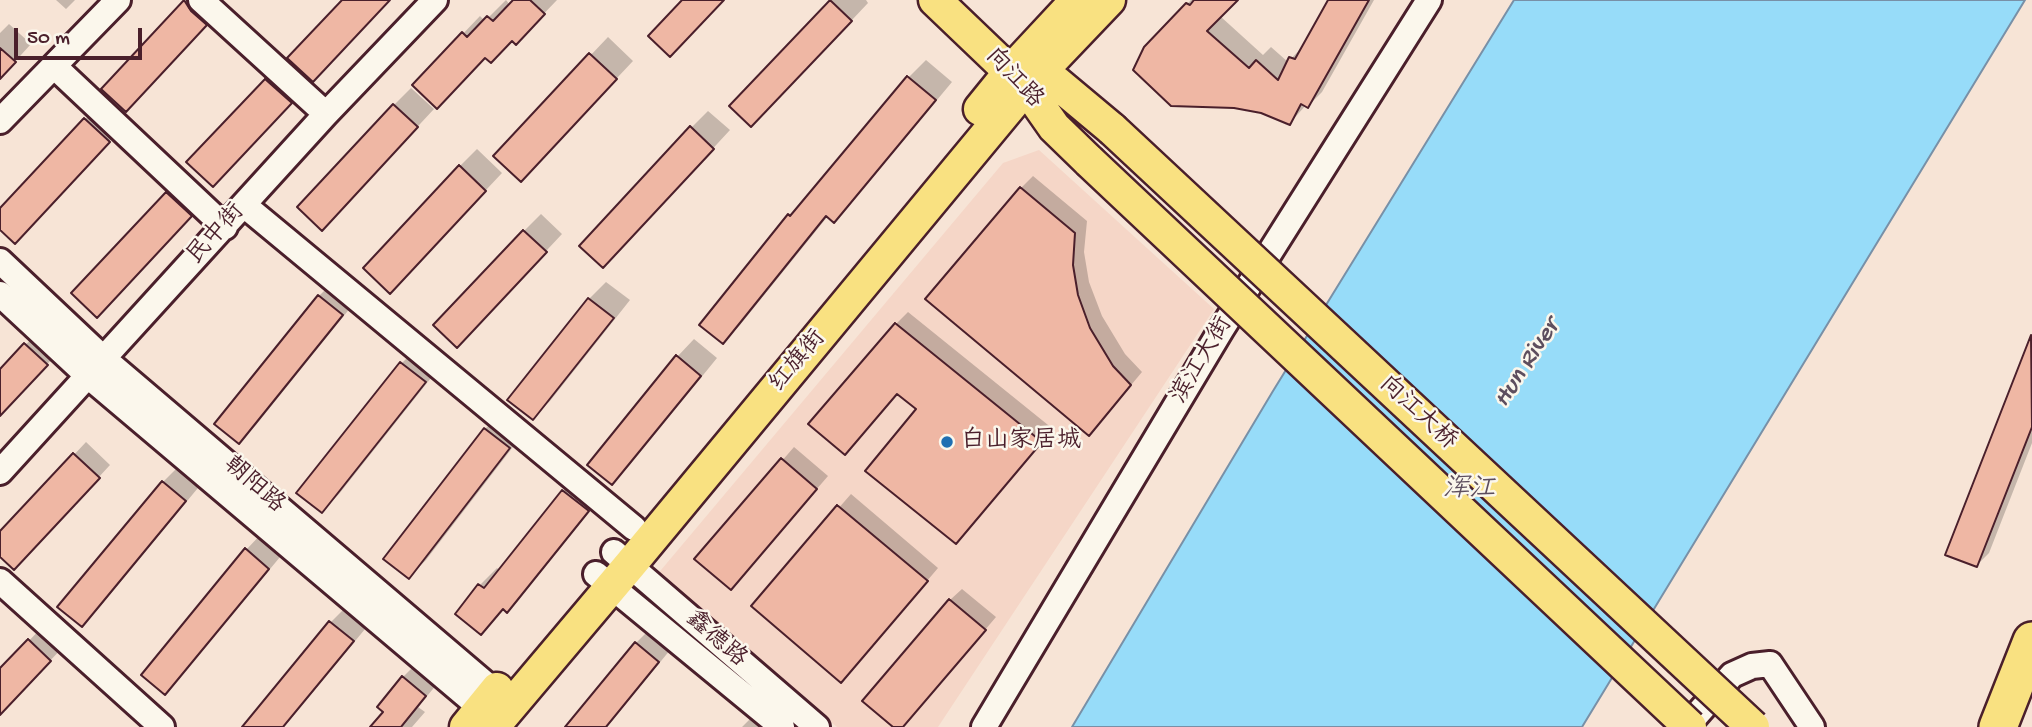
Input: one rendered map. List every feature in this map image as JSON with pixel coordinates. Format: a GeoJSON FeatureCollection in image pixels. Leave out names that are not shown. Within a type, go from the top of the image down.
{"type":"FeatureCollection","features":[{"type":"Feature","properties":{"kind":"highway"},"geometry":{"type":"LineString","coordinates":[[1998,727],[2032,641]]}},
{"type":"Feature","properties":{"kind":"highway"},"geometry":{"type":"LineString","coordinates":[[2025,727],[2032,711]]}},
{"type":"Feature","properties":{"kind":"main road","name":"向江路"},"geometry":{"type":"LineString","coordinates":[[935,0],[1026,72],[1112,129]]}},
{"type":"Feature","properties":{"kind":"main road","name":"向江路"},"geometry":{"type":"LineString","coordinates":[[966,0],[1026,72],[1054,127],[1089,161]]}},
{"type":"Feature","properties":{"kind":"main road"},"geometry":{"type":"LineString","coordinates":[[490,714],[613,570],[635,528],[1026,72],[1077,0]]}},
{"type":"Feature","properties":{"kind":"main road","name":"红旗街"},"geometry":{"type":"LineString","coordinates":[[613,570],[1026,72],[1109,0]]}},
{"type":"Feature","properties":{"kind":"main road","name":"向江大桥"},"geometry":{"type":"LineString","coordinates":[[1112,129],[1752,727]]}},
{"type":"Feature","properties":{"kind":"main road","name":"向江大桥"},"geometry":{"type":"LineString","coordinates":[[1089,161],[1688,727]]}},
{"type":"Feature","properties":{"kind":"street"},"geometry":{"type":"LineString","coordinates":[[0,121],[118,0]]}},
{"type":"Feature","properties":{"kind":"street"},"geometry":{"type":"LineString","coordinates":[[201,0],[326,114]]}},
{"type":"Feature","properties":{"kind":"street","name":"民中街"},"geometry":{"type":"LineString","coordinates":[[0,472],[326,114],[435,0]]}},
{"type":"Feature","properties":{"kind":"street","name":"滨江大街"},"geometry":{"type":"LineString","coordinates":[[984,727],[1221,330],[1429,0]]}},
{"type":"Feature","properties":{"kind":"street"},"geometry":{"type":"LineString","coordinates":[[55,67],[225,227]]}},
{"type":"Feature","properties":{"kind":"street"},"geometry":{"type":"LineString","coordinates":[[244,205],[635,528]]}},
{"type":"Feature","properties":{"kind":"street","name":"朝阳路"},"geometry":{"type":"LineString","coordinates":[[0,261],[96,367]]}},
{"type":"Feature","properties":{"kind":"street","name":"朝阳路"},"geometry":{"type":"LineString","coordinates":[[0,293],[96,367],[490,714]]}},
{"type":"Feature","properties":{"kind":"street","name":"鑫德路"},"geometry":{"type":"LineString","coordinates":[[613,570],[782,727]]}},
{"type":"Feature","properties":{"kind":"street","name":"鑫德路"},"geometry":{"type":"LineString","coordinates":[[613,570],[817,727]]}},
{"type":"Feature","properties":{"kind":"street"},"geometry":{"type":"LineString","coordinates":[[0,581],[162,727]]}},
{"type":"Feature","properties":{"kind":"street"},"geometry":{"type":"LineString","coordinates":[[1688,727],[1732,675],[1752,666],[1770,664],[1812,727]]}},
{"type":"Feature","properties":{"kind":"shaded area","name":"白山家居城"},"geometry":{"type":"Polygon","coordinates":[[[1039,150],[1214,309],[938,727],[837,727],[656,576],[1003,163],[1039,150]]]}},
{"type":"Feature","properties":{"kind":"water","name":"浑江"},"geometry":{"type":"Polygon","coordinates":[[[1514,0],[2025,0],[1582,727],[1072,727],[1273,391],[1514,0]]]}},
{"type":"Feature","properties":{"kind":"building"},"geometry":{"type":"Polygon","coordinates":[[[184,0],[191,11],[207,25],[126,112],[101,89],[184,0]]]}},
{"type":"Feature","properties":{"kind":"building"},"geometry":{"type":"Polygon","coordinates":[[[342,0],[390,0],[313,82],[287,58],[342,0]]]}},
{"type":"Feature","properties":{"kind":"building"},"geometry":{"type":"Polygon","coordinates":[[[513,0],[530,0],[545,14],[516,45],[512,41],[491,63],[485,58],[437,109],[412,85],[462,32],[467,37],[487,16],[493,21],[513,0]]]}},
{"type":"Feature","properties":{"kind":"building"},"geometry":{"type":"Polygon","coordinates":[[[682,0],[724,0],[670,57],[648,36],[682,0]]]}},
{"type":"Feature","properties":{"kind":"building"},"geometry":{"type":"Polygon","coordinates":[[[830,0],[852,21],[751,127],[729,106],[830,0]]]}},
{"type":"Feature","properties":{"kind":"building"},"geometry":{"type":"Polygon","coordinates":[[[1194,0],[1238,0],[1207,31],[1249,68],[1256,60],[1278,80],[1289,57],[1295,59],[1328,0],[1369,0],[1308,108],[1301,104],[1290,125],[1261,113],[1234,108],[1171,106],[1133,70],[1144,47],[1186,3],[1190,5],[1194,0]]]}},
{"type":"Feature","properties":{"kind":"building"},"geometry":{"type":"Polygon","coordinates":[[[0,48],[16,62],[0,79],[0,48]]]}},
{"type":"Feature","properties":{"kind":"building"},"geometry":{"type":"Polygon","coordinates":[[[589,53],[617,79],[521,182],[493,156],[589,53]]]}},
{"type":"Feature","properties":{"kind":"building"},"geometry":{"type":"Polygon","coordinates":[[[907,76],[936,100],[834,223],[826,216],[723,344],[699,325],[788,214],[790,216],[907,76]]]}},
{"type":"Feature","properties":{"kind":"building"},"geometry":{"type":"Polygon","coordinates":[[[265,79],[292,103],[213,187],[186,162],[265,79]]]}},
{"type":"Feature","properties":{"kind":"building"},"geometry":{"type":"Polygon","coordinates":[[[393,104],[418,127],[322,231],[297,207],[393,104]]]}},
{"type":"Feature","properties":{"kind":"building"},"geometry":{"type":"Polygon","coordinates":[[[84,118],[110,142],[15,244],[0,230],[0,208],[84,118]]]}},
{"type":"Feature","properties":{"kind":"building"},"geometry":{"type":"Polygon","coordinates":[[[690,126],[714,149],[603,268],[579,246],[690,126]]]}},
{"type":"Feature","properties":{"kind":"building"},"geometry":{"type":"Polygon","coordinates":[[[459,165],[486,191],[390,294],[363,268],[459,165]]]}},
{"type":"Feature","properties":{"kind":"building"},"geometry":{"type":"Polygon","coordinates":[[[1020,187],[1075,233],[1073,265],[1078,295],[1090,328],[1113,366],[1131,385],[1089,436],[925,299],[1020,187]]]}},
{"type":"Feature","properties":{"kind":"building"},"geometry":{"type":"Polygon","coordinates":[[[166,192],[192,216],[97,318],[71,293],[166,192]]]}},
{"type":"Feature","properties":{"kind":"building"},"geometry":{"type":"Polygon","coordinates":[[[523,230],[547,252],[457,348],[433,325],[523,230]]]}},
{"type":"Feature","properties":{"kind":"building"},"geometry":{"type":"Polygon","coordinates":[[[318,295],[343,315],[239,444],[214,424],[318,295]]]}},
{"type":"Feature","properties":{"kind":"building"},"geometry":{"type":"Polygon","coordinates":[[[588,298],[614,318],[533,420],[507,400],[588,298]]]}},
{"type":"Feature","properties":{"kind":"building"},"geometry":{"type":"Polygon","coordinates":[[[895,323],[1042,442],[956,544],[865,471],[916,409],[897,394],[845,455],[808,424],[895,323]]]}},
{"type":"Feature","properties":{"kind":"building"},"geometry":{"type":"Polygon","coordinates":[[[2031,335],[2032,427],[1977,567],[1945,555],[2031,335]]]}},
{"type":"Feature","properties":{"kind":"building"},"geometry":{"type":"Polygon","coordinates":[[[24,343],[48,365],[0,416],[0,369],[24,343]]]}},
{"type":"Feature","properties":{"kind":"building"},"geometry":{"type":"Polygon","coordinates":[[[676,355],[701,376],[612,485],[587,465],[676,355]]]}},
{"type":"Feature","properties":{"kind":"building"},"geometry":{"type":"Polygon","coordinates":[[[400,362],[426,382],[322,513],[296,493],[400,362]]]}},
{"type":"Feature","properties":{"kind":"building"},"geometry":{"type":"Polygon","coordinates":[[[484,428],[510,448],[409,579],[383,559],[484,428]]]}},
{"type":"Feature","properties":{"kind":"building"},"geometry":{"type":"Polygon","coordinates":[[[73,453],[100,478],[14,570],[0,557],[0,531],[73,453]]]}},
{"type":"Feature","properties":{"kind":"building"},"geometry":{"type":"Polygon","coordinates":[[[781,458],[817,489],[731,590],[694,559],[781,458]]]}},
{"type":"Feature","properties":{"kind":"building"},"geometry":{"type":"Polygon","coordinates":[[[162,481],[186,501],[82,627],[57,607],[162,481]]]}},
{"type":"Feature","properties":{"kind":"building"},"geometry":{"type":"Polygon","coordinates":[[[562,490],[589,511],[507,613],[503,609],[481,635],[455,614],[478,584],[484,588],[562,490]]]}},
{"type":"Feature","properties":{"kind":"building"},"geometry":{"type":"Polygon","coordinates":[[[837,505],[928,581],[841,683],[751,606],[837,505]]]}},
{"type":"Feature","properties":{"kind":"building"},"geometry":{"type":"Polygon","coordinates":[[[245,548],[269,569],[165,695],[141,675],[245,548]]]}},
{"type":"Feature","properties":{"kind":"building"},"geometry":{"type":"Polygon","coordinates":[[[949,599],[986,630],[903,727],[893,727],[862,701],[949,599]]]}},
{"type":"Feature","properties":{"kind":"building"},"geometry":{"type":"Polygon","coordinates":[[[329,621],[354,641],[283,727],[242,727],[329,621]]]}},
{"type":"Feature","properties":{"kind":"building"},"geometry":{"type":"Polygon","coordinates":[[[28,639],[51,661],[0,715],[0,668],[28,639]]]}},
{"type":"Feature","properties":{"kind":"building"},"geometry":{"type":"Polygon","coordinates":[[[635,642],[659,662],[606,727],[565,727],[635,642]]]}},
{"type":"Feature","properties":{"kind":"building"},"geometry":{"type":"Polygon","coordinates":[[[402,676],[426,696],[401,727],[370,727],[383,712],[377,707],[402,676]]]}},
{"type":"Feature","properties":{"kind":"place","name":"白山家居城"},"geometry":{"type":"Point","coordinates":[947,442]}},
{"type":"Feature","properties":{"kind":"water label","name":"Hun River"},"geometry":{"type":"Point","coordinates":[1528,364]}}]}
